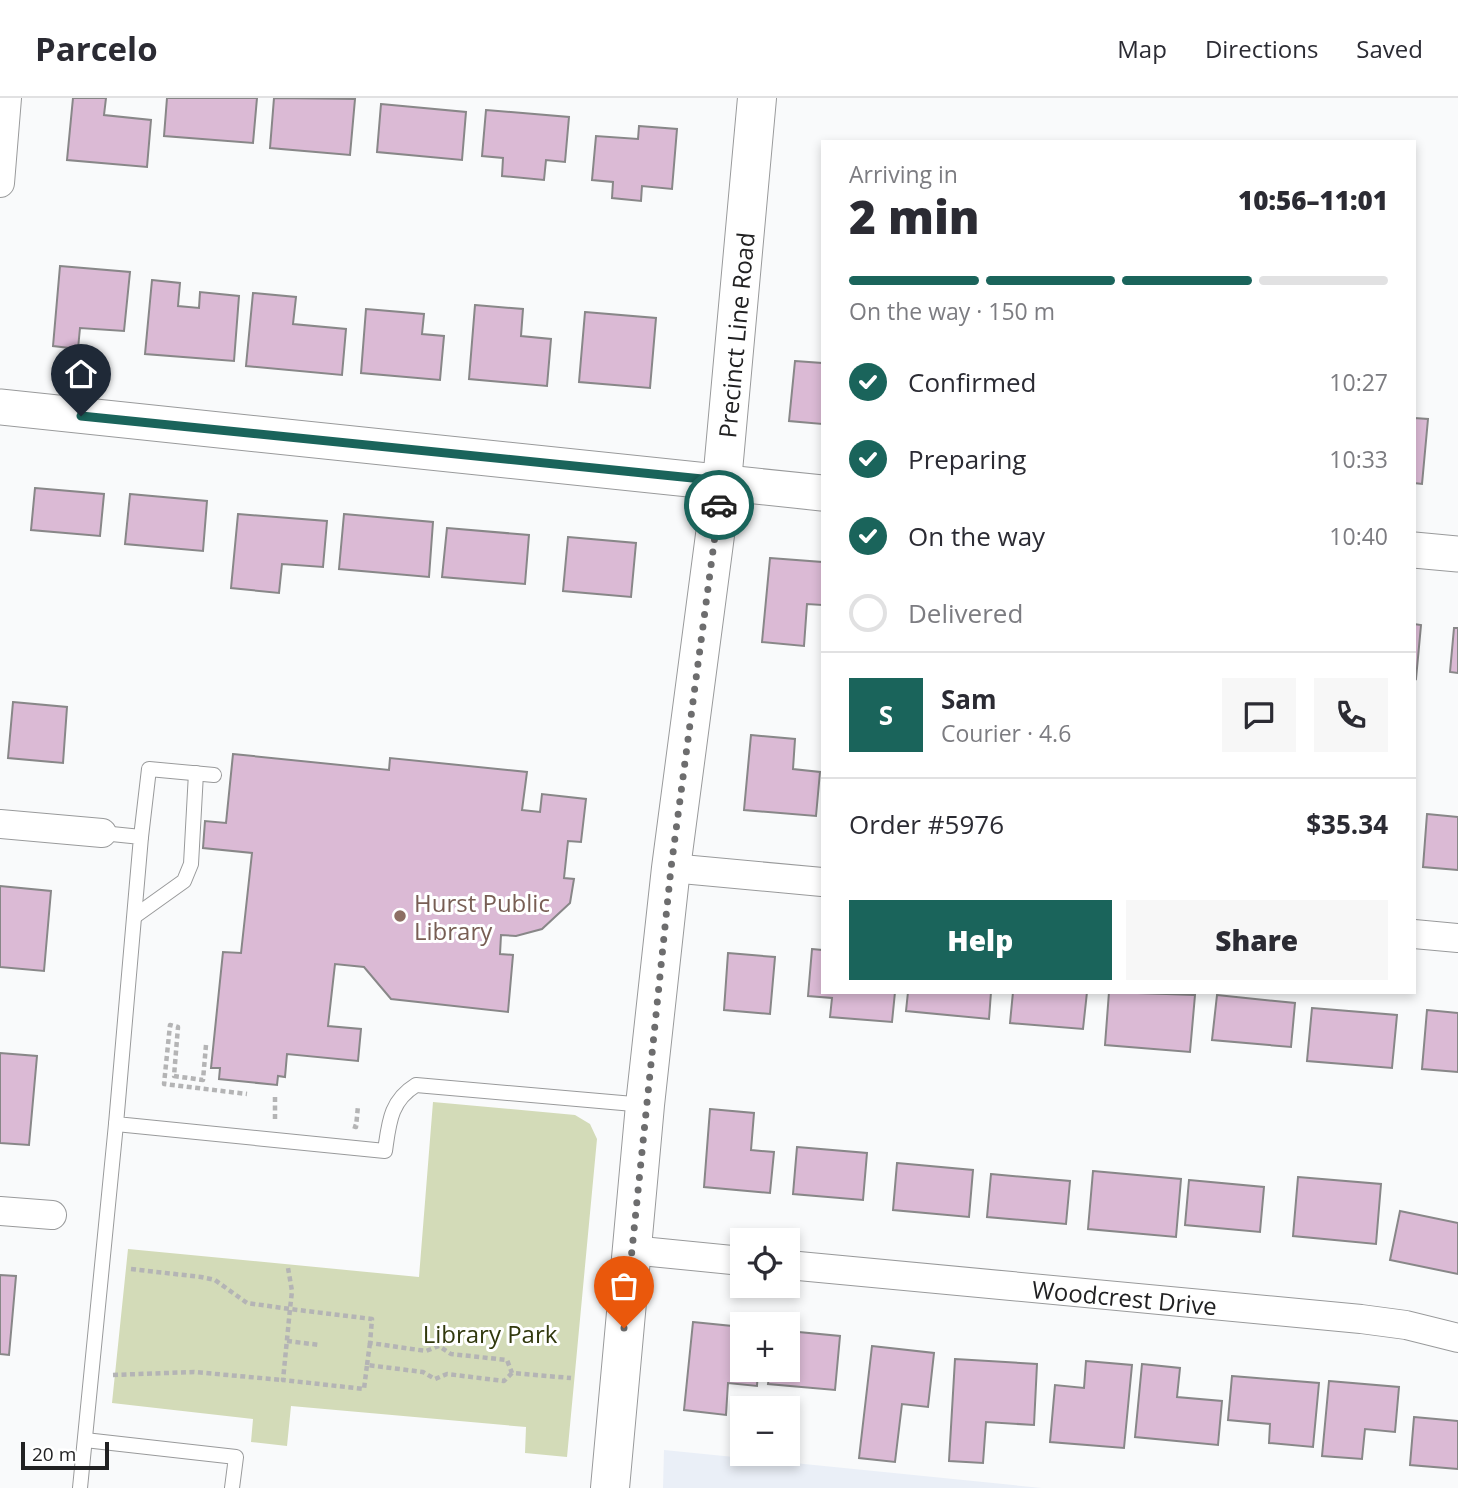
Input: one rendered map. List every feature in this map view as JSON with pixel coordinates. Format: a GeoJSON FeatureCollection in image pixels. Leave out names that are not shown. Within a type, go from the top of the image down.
{"type":"FeatureCollection","features":[{"type":"Feature","properties":{"kind":"main road","name":"Precinct Line Road"},"geometry":{"type":"LineString","coordinates":[[610,1488],[645,1105],[671,868],[722,481],[757,98]]}},
{"type":"Feature","properties":{"kind":"street"},"geometry":{"type":"LineString","coordinates":[[0,183],[8,98]]}},
{"type":"Feature","properties":{"kind":"street"},"geometry":{"type":"LineString","coordinates":[[0,407],[821,493]]}},
{"type":"Feature","properties":{"kind":"street"},"geometry":{"type":"LineString","coordinates":[[1416,550],[1458,554]]}},
{"type":"Feature","properties":{"kind":"street"},"geometry":{"type":"LineString","coordinates":[[0,824],[102,833]]}},
{"type":"Feature","properties":{"kind":"street"},"geometry":{"type":"LineString","coordinates":[[671,868],[821,882]]}},
{"type":"Feature","properties":{"kind":"street"},"geometry":{"type":"LineString","coordinates":[[1416,934],[1458,938]]}},
{"type":"Feature","properties":{"kind":"street"},"geometry":{"type":"LineString","coordinates":[[0,1211],[52,1215]]}},
{"type":"Feature","properties":{"kind":"street"},"geometry":{"type":"LineString","coordinates":[[631,1250],[730,1260]]}},
{"type":"Feature","properties":{"kind":"street","name":"Woodcrest Drive"},"geometry":{"type":"LineString","coordinates":[[800,1266],[1361,1319],[1406,1325],[1458,1338]]}},
{"type":"Feature","properties":{"kind":"lane"},"geometry":{"type":"LineString","coordinates":[[80,1488],[149,769],[214,775]]}},
{"type":"Feature","properties":{"kind":"lane"},"geometry":{"type":"LineString","coordinates":[[135,916],[184,881],[191,864],[197,773]]}},
{"type":"Feature","properties":{"kind":"lane"},"geometry":{"type":"LineString","coordinates":[[102,833],[141,837]]}},
{"type":"Feature","properties":{"kind":"lane"},"geometry":{"type":"LineString","coordinates":[[116,1124],[385,1151],[390,1114],[401,1094],[415,1085],[645,1105]]}},
{"type":"Feature","properties":{"kind":"lane"},"geometry":{"type":"LineString","coordinates":[[85,1440],[236,1457],[232,1488]]}},
{"type":"Feature","properties":{"kind":"path"},"geometry":{"type":"LineString","coordinates":[[206,1045],[203,1080],[174,1076],[178,1027],[170,1025],[164,1084],[247,1094]]}},
{"type":"Feature","properties":{"kind":"path"},"geometry":{"type":"LineString","coordinates":[[356,1127],[358,1106]]}},
{"type":"Feature","properties":{"kind":"path"},"geometry":{"type":"LineString","coordinates":[[283,1380],[292,1291],[288,1268]]}},
{"type":"Feature","properties":{"kind":"path"},"geometry":{"type":"LineString","coordinates":[[112,1375],[194,1372],[364,1389],[372,1319],[247,1303],[215,1280],[131,1269]]}},
{"type":"Feature","properties":{"kind":"path"},"geometry":{"type":"LineString","coordinates":[[287,1341],[320,1345]]}},
{"type":"Feature","properties":{"kind":"path"},"geometry":{"type":"LineString","coordinates":[[370,1343],[426,1351],[439,1346],[451,1354],[507,1360],[512,1373]]}},
{"type":"Feature","properties":{"kind":"path"},"geometry":{"type":"LineString","coordinates":[[367,1365],[423,1372],[435,1379],[447,1374],[504,1381],[512,1373],[571,1378]]}},
{"type":"Feature","properties":{"kind":"shaded area"},"geometry":{"type":"Polygon","coordinates":[[[664,1450],[730,1457],[730,1466],[800,1466],[800,1464],[1042,1488],[663,1488],[664,1450]]]}},
{"type":"Feature","properties":{"kind":"green space","name":"Library Park"},"geometry":{"type":"Polygon","coordinates":[[[433,1102],[575,1115],[590,1124],[597,1139],[567,1457],[525,1453],[526,1427],[291,1406],[287,1446],[251,1442],[253,1419],[112,1403],[128,1249],[419,1277],[433,1102]]]}},
{"type":"Feature","properties":{"kind":"building"},"geometry":{"type":"Polygon","coordinates":[[[73,98],[106,98],[104,115],[151,120],[147,167],[67,160],[73,98]]]}},
{"type":"Feature","properties":{"kind":"building"},"geometry":{"type":"Polygon","coordinates":[[[167,98],[257,98],[253,143],[164,136],[167,98]]]}},
{"type":"Feature","properties":{"kind":"building"},"geometry":{"type":"Polygon","coordinates":[[[274,98],[355,99],[350,155],[270,148],[274,98]]]}},
{"type":"Feature","properties":{"kind":"building"},"geometry":{"type":"Polygon","coordinates":[[[381,104],[466,112],[462,160],[377,152],[381,104]]]}},
{"type":"Feature","properties":{"kind":"building"},"geometry":{"type":"Polygon","coordinates":[[[486,110],[569,117],[565,162],[546,160],[544,180],[502,176],[503,158],[482,156],[486,110]]]}},
{"type":"Feature","properties":{"kind":"building"},"geometry":{"type":"Polygon","coordinates":[[[639,126],[677,129],[672,189],[642,186],[641,201],[612,198],[613,182],[592,180],[596,136],[638,139],[639,126]]]}},
{"type":"Feature","properties":{"kind":"building"},"geometry":{"type":"Polygon","coordinates":[[[60,266],[130,272],[124,331],[80,328],[78,349],[53,346],[60,266]]]}},
{"type":"Feature","properties":{"kind":"building"},"geometry":{"type":"Polygon","coordinates":[[[152,280],[180,283],[178,306],[199,308],[200,292],[239,296],[234,361],[145,354],[152,280]]]}},
{"type":"Feature","properties":{"kind":"building"},"geometry":{"type":"Polygon","coordinates":[[[253,293],[296,297],[293,324],[346,329],[342,375],[246,366],[253,293]]]}},
{"type":"Feature","properties":{"kind":"building"},"geometry":{"type":"Polygon","coordinates":[[[475,305],[523,309],[521,336],[551,339],[547,386],[469,379],[475,305]]]}},
{"type":"Feature","properties":{"kind":"building"},"geometry":{"type":"Polygon","coordinates":[[[366,309],[424,314],[422,334],[444,336],[440,380],[361,373],[366,309]]]}},
{"type":"Feature","properties":{"kind":"building"},"geometry":{"type":"Polygon","coordinates":[[[585,312],[656,318],[650,388],[579,382],[585,312]]]}},
{"type":"Feature","properties":{"kind":"building"},"geometry":{"type":"Polygon","coordinates":[[[795,361],[821,363],[821,424],[789,421],[795,361]]]}},
{"type":"Feature","properties":{"kind":"building"},"geometry":{"type":"Polygon","coordinates":[[[1416,418],[1428,419],[1422,484],[1416,483],[1416,418]]]}},
{"type":"Feature","properties":{"kind":"building"},"geometry":{"type":"Polygon","coordinates":[[[35,488],[104,494],[100,536],[31,530],[35,488]]]}},
{"type":"Feature","properties":{"kind":"building"},"geometry":{"type":"Polygon","coordinates":[[[130,494],[207,501],[203,551],[125,544],[130,494]]]}},
{"type":"Feature","properties":{"kind":"building"},"geometry":{"type":"Polygon","coordinates":[[[238,514],[327,521],[323,567],[282,564],[279,593],[231,588],[238,514]]]}},
{"type":"Feature","properties":{"kind":"building"},"geometry":{"type":"Polygon","coordinates":[[[344,514],[433,522],[429,577],[339,569],[344,514]]]}},
{"type":"Feature","properties":{"kind":"building"},"geometry":{"type":"Polygon","coordinates":[[[447,528],[529,535],[525,584],[442,577],[447,528]]]}},
{"type":"Feature","properties":{"kind":"building"},"geometry":{"type":"Polygon","coordinates":[[[568,537],[636,543],[631,597],[563,591],[568,537]]]}},
{"type":"Feature","properties":{"kind":"building"},"geometry":{"type":"Polygon","coordinates":[[[770,558],[821,562],[821,605],[807,604],[804,646],[762,642],[770,558]]]}},
{"type":"Feature","properties":{"kind":"building"},"geometry":{"type":"Polygon","coordinates":[[[1416,624],[1421,625],[1416,679],[1416,624]]]}},
{"type":"Feature","properties":{"kind":"building"},"geometry":{"type":"Polygon","coordinates":[[[1454,628],[1458,628],[1458,673],[1450,672],[1454,628]]]}},
{"type":"Feature","properties":{"kind":"building"},"geometry":{"type":"Polygon","coordinates":[[[13,702],[67,707],[63,763],[8,758],[13,702]]]}},
{"type":"Feature","properties":{"kind":"building"},"geometry":{"type":"Polygon","coordinates":[[[751,735],[795,739],[793,769],[820,772],[816,816],[744,810],[751,735]]]}},
{"type":"Feature","properties":{"kind":"building","name":"Hurst Public Library"},"geometry":{"type":"Polygon","coordinates":[[[233,754],[389,770],[390,758],[527,772],[522,810],[540,812],[542,794],[586,799],[581,842],[568,841],[564,878],[574,879],[570,903],[542,929],[516,936],[501,935],[500,954],[513,955],[508,1012],[391,999],[364,967],[335,964],[328,1026],[361,1029],[358,1061],[287,1054],[285,1077],[278,1076],[277,1085],[219,1079],[220,1068],[211,1068],[223,952],[241,953],[252,853],[203,848],[205,821],[226,823],[233,754]]]}},
{"type":"Feature","properties":{"kind":"building"},"geometry":{"type":"Polygon","coordinates":[[[1427,814],[1458,817],[1458,870],[1423,867],[1427,814]]]}},
{"type":"Feature","properties":{"kind":"building"},"geometry":{"type":"Polygon","coordinates":[[[0,886],[51,891],[44,971],[0,967],[0,886]]]}},
{"type":"Feature","properties":{"kind":"building"},"geometry":{"type":"Polygon","coordinates":[[[812,949],[821,950],[821,994],[895,994],[892,1022],[830,1017],[832,998],[808,996],[812,949]]]}},
{"type":"Feature","properties":{"kind":"building"},"geometry":{"type":"Polygon","coordinates":[[[728,953],[775,957],[770,1014],[724,1010],[728,953]]]}},
{"type":"Feature","properties":{"kind":"building"},"geometry":{"type":"Polygon","coordinates":[[[908,994],[991,994],[989,1019],[906,1011],[908,994]]]}},
{"type":"Feature","properties":{"kind":"building"},"geometry":{"type":"Polygon","coordinates":[[[1013,994],[1087,994],[1083,1029],[1010,1023],[1013,994]]]}},
{"type":"Feature","properties":{"kind":"building"},"geometry":{"type":"Polygon","coordinates":[[[1109,994],[1195,995],[1190,1052],[1105,1045],[1109,994]]]}},
{"type":"Feature","properties":{"kind":"building"},"geometry":{"type":"Polygon","coordinates":[[[1217,995],[1295,1003],[1291,1047],[1212,1040],[1217,995]]]}},
{"type":"Feature","properties":{"kind":"building"},"geometry":{"type":"Polygon","coordinates":[[[1312,1008],[1397,1015],[1392,1068],[1307,1061],[1312,1008]]]}},
{"type":"Feature","properties":{"kind":"building"},"geometry":{"type":"Polygon","coordinates":[[[1427,1010],[1458,1013],[1458,1072],[1422,1069],[1427,1010]]]}},
{"type":"Feature","properties":{"kind":"building"},"geometry":{"type":"Polygon","coordinates":[[[0,1053],[37,1056],[29,1145],[0,1143],[0,1053]]]}},
{"type":"Feature","properties":{"kind":"building"},"geometry":{"type":"Polygon","coordinates":[[[710,1109],[754,1113],[751,1150],[774,1152],[770,1193],[704,1187],[710,1109]]]}},
{"type":"Feature","properties":{"kind":"building"},"geometry":{"type":"Polygon","coordinates":[[[797,1147],[867,1153],[863,1200],[793,1194],[797,1147]]]}},
{"type":"Feature","properties":{"kind":"building"},"geometry":{"type":"Polygon","coordinates":[[[897,1163],[973,1170],[969,1217],[893,1210],[897,1163]]]}},
{"type":"Feature","properties":{"kind":"building"},"geometry":{"type":"Polygon","coordinates":[[[1093,1171],[1181,1179],[1176,1237],[1088,1229],[1093,1171]]]}},
{"type":"Feature","properties":{"kind":"building"},"geometry":{"type":"Polygon","coordinates":[[[991,1174],[1070,1181],[1066,1224],[987,1217],[991,1174]]]}},
{"type":"Feature","properties":{"kind":"building"},"geometry":{"type":"Polygon","coordinates":[[[1298,1177],[1381,1184],[1376,1244],[1293,1236],[1298,1177]]]}},
{"type":"Feature","properties":{"kind":"building"},"geometry":{"type":"Polygon","coordinates":[[[1189,1180],[1264,1187],[1260,1232],[1185,1225],[1189,1180]]]}},
{"type":"Feature","properties":{"kind":"building"},"geometry":{"type":"Polygon","coordinates":[[[1400,1211],[1458,1223],[1458,1274],[1390,1260],[1400,1211]]]}},
{"type":"Feature","properties":{"kind":"building"},"geometry":{"type":"Polygon","coordinates":[[[0,1275],[16,1276],[9,1355],[0,1354],[0,1275]]]}},
{"type":"Feature","properties":{"kind":"building"},"geometry":{"type":"Polygon","coordinates":[[[693,1322],[730,1326],[730,1382],[757,1382],[757,1386],[728,1383],[726,1415],[684,1410],[693,1322]]]}},
{"type":"Feature","properties":{"kind":"building"},"geometry":{"type":"Polygon","coordinates":[[[800,1332],[840,1336],[835,1390],[768,1384],[800,1382],[800,1332]]]}},
{"type":"Feature","properties":{"kind":"building"},"geometry":{"type":"Polygon","coordinates":[[[872,1346],[934,1353],[928,1407],[902,1404],[895,1462],[859,1458],[872,1346]]]}},
{"type":"Feature","properties":{"kind":"building"},"geometry":{"type":"Polygon","coordinates":[[[955,1359],[1037,1364],[1034,1425],[986,1422],[983,1463],[949,1461],[955,1359]]]}},
{"type":"Feature","properties":{"kind":"building"},"geometry":{"type":"Polygon","coordinates":[[[1086,1361],[1132,1365],[1124,1448],[1050,1442],[1055,1385],[1084,1388],[1086,1361]]]}},
{"type":"Feature","properties":{"kind":"building"},"geometry":{"type":"Polygon","coordinates":[[[1142,1364],[1180,1368],[1177,1397],[1222,1401],[1218,1445],[1135,1437],[1142,1364]]]}},
{"type":"Feature","properties":{"kind":"building"},"geometry":{"type":"Polygon","coordinates":[[[1232,1376],[1319,1383],[1313,1447],[1269,1443],[1270,1424],[1228,1420],[1232,1376]]]}},
{"type":"Feature","properties":{"kind":"building"},"geometry":{"type":"Polygon","coordinates":[[[1329,1381],[1399,1387],[1395,1432],[1365,1429],[1362,1459],[1322,1456],[1329,1381]]]}},
{"type":"Feature","properties":{"kind":"building"},"geometry":{"type":"Polygon","coordinates":[[[1414,1417],[1458,1421],[1458,1469],[1410,1465],[1414,1417]]]}},
{"type":"Feature","properties":{"kind":"way so far"},"geometry":{"type":"LineString","coordinates":[[624,1328],[671,868],[719,505]]}},
{"type":"Feature","properties":{"kind":"place","name":"Hurst Public Library"},"geometry":{"type":"Point","coordinates":[400,916]}},
{"type":"Feature","properties":{"kind":"route"},"geometry":{"type":"LineString","coordinates":[[81,416],[722,481],[719,505]]}}]}
